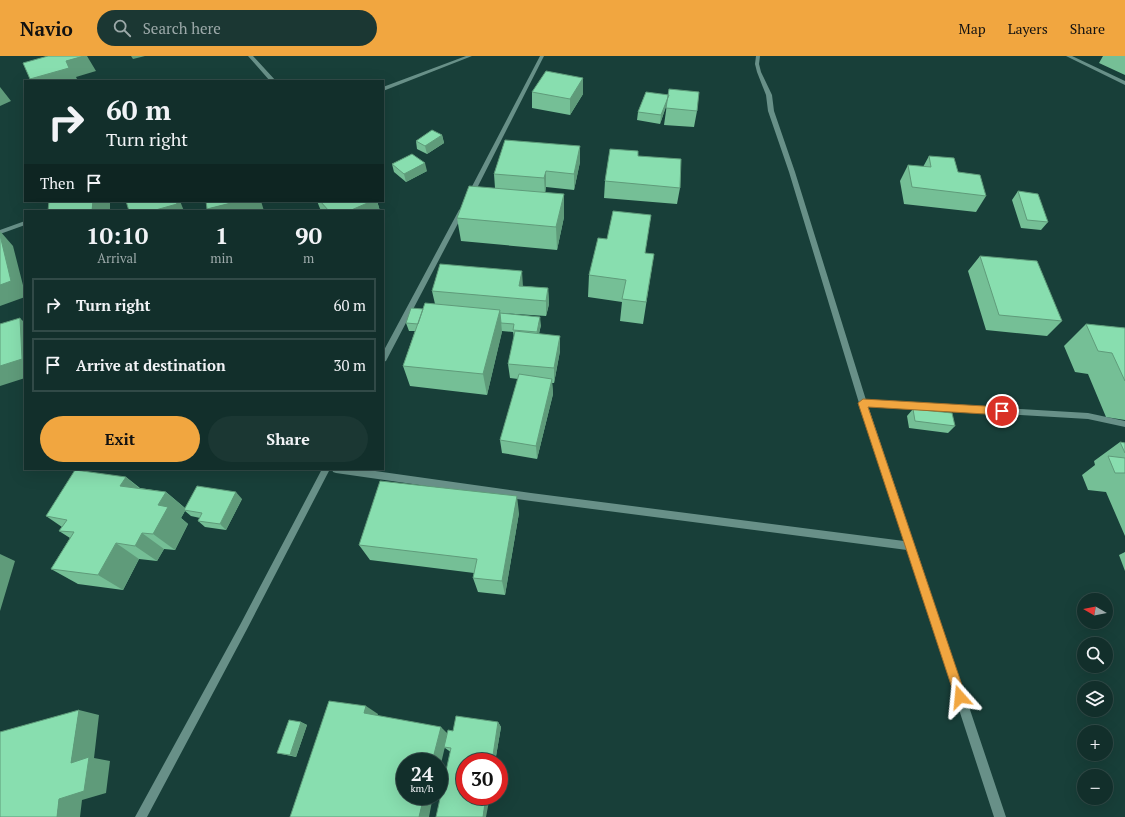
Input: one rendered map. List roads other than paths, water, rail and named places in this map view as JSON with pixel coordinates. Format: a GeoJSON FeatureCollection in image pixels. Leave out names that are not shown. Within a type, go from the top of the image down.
{"type":"FeatureCollection","features":[{"type":"Feature","properties":{"kind":"street"},"geometry":{"type":"LineString","coordinates":[[250,56],[272,80]]}},
{"type":"Feature","properties":{"kind":"street"},"geometry":{"type":"LineString","coordinates":[[384,89],[470,56]]}},
{"type":"Feature","properties":{"kind":"street"},"geometry":{"type":"LineString","coordinates":[[384,357],[542,56]]}},
{"type":"Feature","properties":{"kind":"street"},"geometry":{"type":"LineString","coordinates":[[758,56],[757,64],[759,72],[769,95],[774,118],[797,187],[863,403],[1000,817]]}},
{"type":"Feature","properties":{"kind":"street"},"geometry":{"type":"LineString","coordinates":[[1068,56],[1125,83]]}},
{"type":"Feature","properties":{"kind":"street"},"geometry":{"type":"LineString","coordinates":[[0,232],[24,223]]}},
{"type":"Feature","properties":{"kind":"street"},"geometry":{"type":"LineString","coordinates":[[863,403],[1088,416],[1125,424]]}},
{"type":"Feature","properties":{"kind":"street"},"geometry":{"type":"LineString","coordinates":[[141,817],[243,628],[325,470]]}},
{"type":"Feature","properties":{"kind":"street"},"geometry":{"type":"LineString","coordinates":[[343,470],[531,497],[911,546]]}}]}
